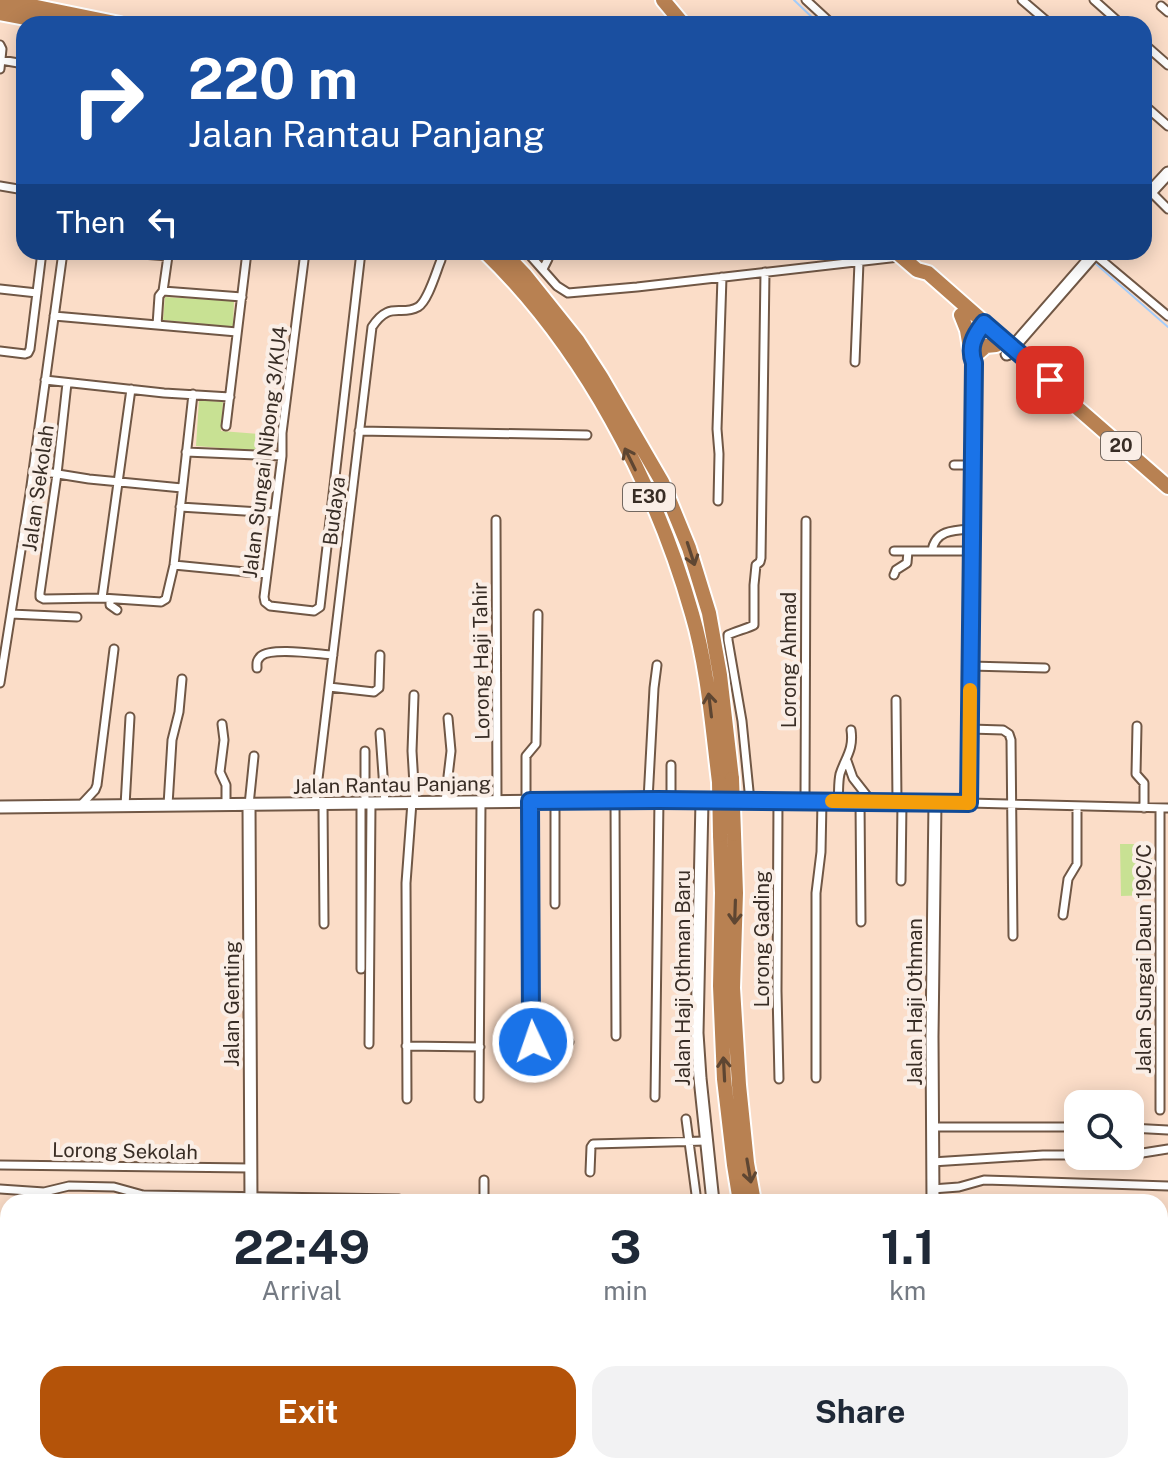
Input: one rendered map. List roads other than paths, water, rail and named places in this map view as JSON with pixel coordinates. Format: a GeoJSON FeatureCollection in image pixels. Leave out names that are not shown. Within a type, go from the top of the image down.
{"type":"FeatureCollection","features":[{"type":"Feature","properties":{"kind":"highway"},"geometry":{"type":"LineString","coordinates":[[2,0],[84,16]]}},
{"type":"Feature","properties":{"kind":"highway"},"geometry":{"type":"LineString","coordinates":[[663,0],[676,16]]}},
{"type":"Feature","properties":{"kind":"highway","name":"E30"},"geometry":{"type":"LineString","coordinates":[[492,260],[543,318],[580,368],[611,419],[645,489],[672,551],[693,615],[726,780]]}},
{"type":"Feature","properties":{"kind":"highway","name":"E30"},"geometry":{"type":"LineString","coordinates":[[511,260],[577,340],[662,482],[689,548],[709,613],[720,675],[726,780],[727,835],[720,986],[724,1079],[739,1194]]}},
{"type":"Feature","properties":{"kind":"highway","name":"20"},"geometry":{"type":"LineString","coordinates":[[905,260],[917,270],[928,273],[1005,349],[1069,397],[1074,405],[1168,487]]}},
{"type":"Feature","properties":{"kind":"highway","name":"20"},"geometry":{"type":"LineString","coordinates":[[917,270],[922,281],[961,315],[984,329]]}},
{"type":"Feature","properties":{"kind":"highway"},"geometry":{"type":"LineString","coordinates":[[961,315],[974,357],[986,346],[1005,349]]}},
{"type":"Feature","properties":{"kind":"highway","name":"E30"},"geometry":{"type":"LineString","coordinates":[[727,835],[736,893],[733,988],[739,1085],[753,1194]]}},
{"type":"Feature","properties":{"kind":"street"},"geometry":{"type":"LineString","coordinates":[[806,0],[823,16]]}},
{"type":"Feature","properties":{"kind":"street"},"geometry":{"type":"LineString","coordinates":[[1022,0],[1041,16]]}},
{"type":"Feature","properties":{"kind":"street"},"geometry":{"type":"LineString","coordinates":[[1094,0],[1112,16]]}},
{"type":"Feature","properties":{"kind":"street"},"geometry":{"type":"LineString","coordinates":[[0,45],[1,64]]}},
{"type":"Feature","properties":{"kind":"street"},"geometry":{"type":"LineString","coordinates":[[1152,51],[1168,65]]}},
{"type":"Feature","properties":{"kind":"street"},"geometry":{"type":"LineString","coordinates":[[1152,112],[1168,126]]}},
{"type":"Feature","properties":{"kind":"street"},"geometry":{"type":"LineString","coordinates":[[1152,191],[1168,173]]}},
{"type":"Feature","properties":{"kind":"street"},"geometry":{"type":"LineString","coordinates":[[0,351],[28,353],[41,260]]}},
{"type":"Feature","properties":{"kind":"street"},"geometry":{"type":"LineString","coordinates":[[0,683],[62,260]]}},
{"type":"Feature","properties":{"kind":"street"},"geometry":{"type":"LineString","coordinates":[[157,325],[159,296],[163,291],[167,260]]}},
{"type":"Feature","properties":{"kind":"street"},"geometry":{"type":"LineString","coordinates":[[226,426],[246,260]]}},
{"type":"Feature","properties":{"kind":"street","name":"Jalan Sungai Nibong 3/KU4"},"geometry":{"type":"LineString","coordinates":[[304,260],[264,597],[270,606],[314,611],[320,607],[360,260]]}},
{"type":"Feature","properties":{"kind":"street","name":"Budaya"},"geometry":{"type":"LineString","coordinates":[[324,924],[319,804],[329,687],[372,327],[378,317],[391,310],[415,309],[421,305],[441,260]]}},
{"type":"Feature","properties":{"kind":"street"},"geometry":{"type":"LineString","coordinates":[[535,260],[557,286],[568,293],[869,260]]}},
{"type":"Feature","properties":{"kind":"street"},"geometry":{"type":"LineString","coordinates":[[543,269],[547,260]]}},
{"type":"Feature","properties":{"kind":"street"},"geometry":{"type":"LineString","coordinates":[[1005,349],[1088,260]]}},
{"type":"Feature","properties":{"kind":"street"},"geometry":{"type":"LineString","coordinates":[[1102,260],[1168,316]]}},
{"type":"Feature","properties":{"kind":"street"},"geometry":{"type":"LineString","coordinates":[[855,362],[859,262]]}},
{"type":"Feature","properties":{"kind":"street"},"geometry":{"type":"LineString","coordinates":[[750,801],[742,721],[728,640],[731,634],[754,625],[756,565],[761,558],[765,272]]}},
{"type":"Feature","properties":{"kind":"street"},"geometry":{"type":"LineString","coordinates":[[718,501],[722,277]]}},
{"type":"Feature","properties":{"kind":"street"},"geometry":{"type":"LineString","coordinates":[[0,289],[37,293]]}},
{"type":"Feature","properties":{"kind":"street"},"geometry":{"type":"LineString","coordinates":[[163,291],[242,297]]}},
{"type":"Feature","properties":{"kind":"street"},"geometry":{"type":"LineString","coordinates":[[54,316],[237,332]]}},
{"type":"Feature","properties":{"kind":"street"},"geometry":{"type":"LineString","coordinates":[[969,803],[972,341],[984,329]]}},
{"type":"Feature","properties":{"kind":"street"},"geometry":{"type":"LineString","coordinates":[[45,380],[230,397]]}},
{"type":"Feature","properties":{"kind":"street","name":"Jalan Sekolah"},"geometry":{"type":"LineString","coordinates":[[67,383],[40,597],[106,599]]}},
{"type":"Feature","properties":{"kind":"street"},"geometry":{"type":"LineString","coordinates":[[117,610],[106,599],[131,389]]}},
{"type":"Feature","properties":{"kind":"street"},"geometry":{"type":"LineString","coordinates":[[106,599],[161,602],[166,599],[174,565],[193,394]]}},
{"type":"Feature","properties":{"kind":"street"},"geometry":{"type":"LineString","coordinates":[[359,431],[587,435]]}},
{"type":"Feature","properties":{"kind":"street"},"geometry":{"type":"LineString","coordinates":[[186,452],[282,456]]}},
{"type":"Feature","properties":{"kind":"street"},"geometry":{"type":"LineString","coordinates":[[954,465],[973,465]]}},
{"type":"Feature","properties":{"kind":"street"},"geometry":{"type":"LineString","coordinates":[[33,470],[182,488]]}},
{"type":"Feature","properties":{"kind":"street"},"geometry":{"type":"LineString","coordinates":[[180,507],[274,513]]}},
{"type":"Feature","properties":{"kind":"street","name":"Lorong Haji Tahir"},"geometry":{"type":"LineString","coordinates":[[496,520],[497,801]]}},
{"type":"Feature","properties":{"kind":"street","name":"Lorong Ahmad"},"geometry":{"type":"LineString","coordinates":[[805,800],[806,521]]}},
{"type":"Feature","properties":{"kind":"street"},"geometry":{"type":"LineString","coordinates":[[932,551],[933,542],[939,536],[950,531],[972,529]]}},
{"type":"Feature","properties":{"kind":"street"},"geometry":{"type":"LineString","coordinates":[[894,551],[972,551]]}},
{"type":"Feature","properties":{"kind":"street"},"geometry":{"type":"LineString","coordinates":[[894,575],[907,563],[908,551]]}},
{"type":"Feature","properties":{"kind":"street"},"geometry":{"type":"LineString","coordinates":[[174,565],[267,574]]}},
{"type":"Feature","properties":{"kind":"street"},"geometry":{"type":"LineString","coordinates":[[11,614],[77,617]]}},
{"type":"Feature","properties":{"kind":"street"},"geometry":{"type":"LineString","coordinates":[[538,614],[536,744],[526,756],[531,1027],[533,1042],[569,1042]]}},
{"type":"Feature","properties":{"kind":"street"},"geometry":{"type":"LineString","coordinates":[[80,806],[97,785],[114,649]]}},
{"type":"Feature","properties":{"kind":"street"},"geometry":{"type":"LineString","coordinates":[[257,668],[260,657],[275,652],[333,655]]}},
{"type":"Feature","properties":{"kind":"street"},"geometry":{"type":"LineString","coordinates":[[329,687],[374,692],[379,688],[380,655]]}},
{"type":"Feature","properties":{"kind":"street"},"geometry":{"type":"LineString","coordinates":[[655,1097],[659,800],[654,688],[657,665]]}},
{"type":"Feature","properties":{"kind":"street"},"geometry":{"type":"LineString","coordinates":[[970,666],[1045,668]]}},
{"type":"Feature","properties":{"kind":"street"},"geometry":{"type":"LineString","coordinates":[[168,805],[172,740],[182,679]]}},
{"type":"Feature","properties":{"kind":"street"},"geometry":{"type":"LineString","coordinates":[[407,1099],[406,883],[413,802],[414,695]]}},
{"type":"Feature","properties":{"kind":"street"},"geometry":{"type":"LineString","coordinates":[[896,700],[901,881]]}},
{"type":"Feature","properties":{"kind":"street"},"geometry":{"type":"LineString","coordinates":[[125,806],[130,717]]}},
{"type":"Feature","properties":{"kind":"street"},"geometry":{"type":"LineString","coordinates":[[445,802],[451,751],[448,718]]}},
{"type":"Feature","properties":{"kind":"street"},"geometry":{"type":"LineString","coordinates":[[222,724],[224,740],[220,772],[226,785],[226,805]]}},
{"type":"Feature","properties":{"kind":"street"},"geometry":{"type":"LineString","coordinates":[[1137,726],[1136,774],[1144,783],[1144,808]]}},
{"type":"Feature","properties":{"kind":"street"},"geometry":{"type":"LineString","coordinates":[[970,729],[1003,730],[1011,740],[1013,936]]}},
{"type":"Feature","properties":{"kind":"street"},"geometry":{"type":"LineString","coordinates":[[838,801],[839,779],[847,761],[851,730]]}},
{"type":"Feature","properties":{"kind":"street"},"geometry":{"type":"LineString","coordinates":[[380,733],[385,803]]}},
{"type":"Feature","properties":{"kind":"street"},"geometry":{"type":"LineString","coordinates":[[365,751],[369,1044]]}},
{"type":"Feature","properties":{"kind":"street"},"geometry":{"type":"LineString","coordinates":[[249,805],[254,756]]}},
{"type":"Feature","properties":{"kind":"street"},"geometry":{"type":"LineString","coordinates":[[847,761],[866,801],[861,922]]}},
{"type":"Feature","properties":{"kind":"street"},"geometry":{"type":"LineString","coordinates":[[659,800],[671,765]]}},
{"type":"Feature","properties":{"kind":"street"},"geometry":{"type":"LineString","coordinates":[[615,800],[616,1036]]}},
{"type":"Feature","properties":{"kind":"street","name":"Lorong Gading"},"geometry":{"type":"LineString","coordinates":[[778,800],[779,1079]]}},
{"type":"Feature","properties":{"kind":"street","name":"Jalan Rantau Panjang"},"geometry":{"type":"LineString","coordinates":[[0,807],[805,800],[1164,808]]}},
{"type":"Feature","properties":{"kind":"street"},"geometry":{"type":"LineString","coordinates":[[555,801],[555,904]]}},
{"type":"Feature","properties":{"kind":"street","name":"Jalan Haji Othman Baru"},"geometry":{"type":"LineString","coordinates":[[702,801],[697,1033],[712,1194]]}},
{"type":"Feature","properties":{"kind":"street"},"geometry":{"type":"LineString","coordinates":[[816,1078],[816,893],[822,801]]}},
{"type":"Feature","properties":{"kind":"street"},"geometry":{"type":"LineString","coordinates":[[479,1098],[481,802]]}},
{"type":"Feature","properties":{"kind":"street","name":"Jalan Haji Othman"},"geometry":{"type":"LineString","coordinates":[[932,1194],[935,802]]}},
{"type":"Feature","properties":{"kind":"street"},"geometry":{"type":"LineString","coordinates":[[361,969],[366,803]]}},
{"type":"Feature","properties":{"kind":"street","name":"Jalan Genting"},"geometry":{"type":"LineString","coordinates":[[249,805],[251,1194]]}},
{"type":"Feature","properties":{"kind":"street"},"geometry":{"type":"LineString","coordinates":[[1063,915],[1068,879],[1077,864],[1077,806]]}},
{"type":"Feature","properties":{"kind":"street","name":"Jalan Sungai Daun 19C/C"},"geometry":{"type":"LineString","coordinates":[[1160,1110],[1164,808]]}},
{"type":"Feature","properties":{"kind":"street"},"geometry":{"type":"LineString","coordinates":[[406,1046],[480,1047]]}},
{"type":"Feature","properties":{"kind":"street"},"geometry":{"type":"LineString","coordinates":[[686,1119],[696,1194]]}},
{"type":"Feature","properties":{"kind":"street"},"geometry":{"type":"LineString","coordinates":[[932,1127],[1064,1127]]}},
{"type":"Feature","properties":{"kind":"street"},"geometry":{"type":"LineString","coordinates":[[1144,1129],[1168,1130]]}},
{"type":"Feature","properties":{"kind":"street"},"geometry":{"type":"LineString","coordinates":[[590,1172],[593,1144],[706,1141]]}},
{"type":"Feature","properties":{"kind":"street"},"geometry":{"type":"LineString","coordinates":[[1144,1153],[1168,1149]]}},
{"type":"Feature","properties":{"kind":"street"},"geometry":{"type":"LineString","coordinates":[[932,1162],[1064,1155]]}},
{"type":"Feature","properties":{"kind":"street","name":"Lorong Sekolah"},"geometry":{"type":"LineString","coordinates":[[0,1165],[250,1168]]}},
{"type":"Feature","properties":{"kind":"street"},"geometry":{"type":"LineString","coordinates":[[484,1180],[484,1194]]}},
{"type":"Feature","properties":{"kind":"street"},"geometry":{"type":"LineString","coordinates":[[932,1189],[959,1187],[984,1180],[1168,1186]]}},
{"type":"Feature","properties":{"kind":"street"},"geometry":{"type":"LineString","coordinates":[[0,1189],[44,1192],[69,1186],[114,1187],[139,1194]]}},
{"type":"Feature","properties":{"kind":"waterway"},"geometry":{"type":"LineString","coordinates":[[794,0],[811,16]]}},
{"type":"Feature","properties":{"kind":"waterway"},"geometry":{"type":"LineString","coordinates":[[1095,263],[1168,327]]}}]}
